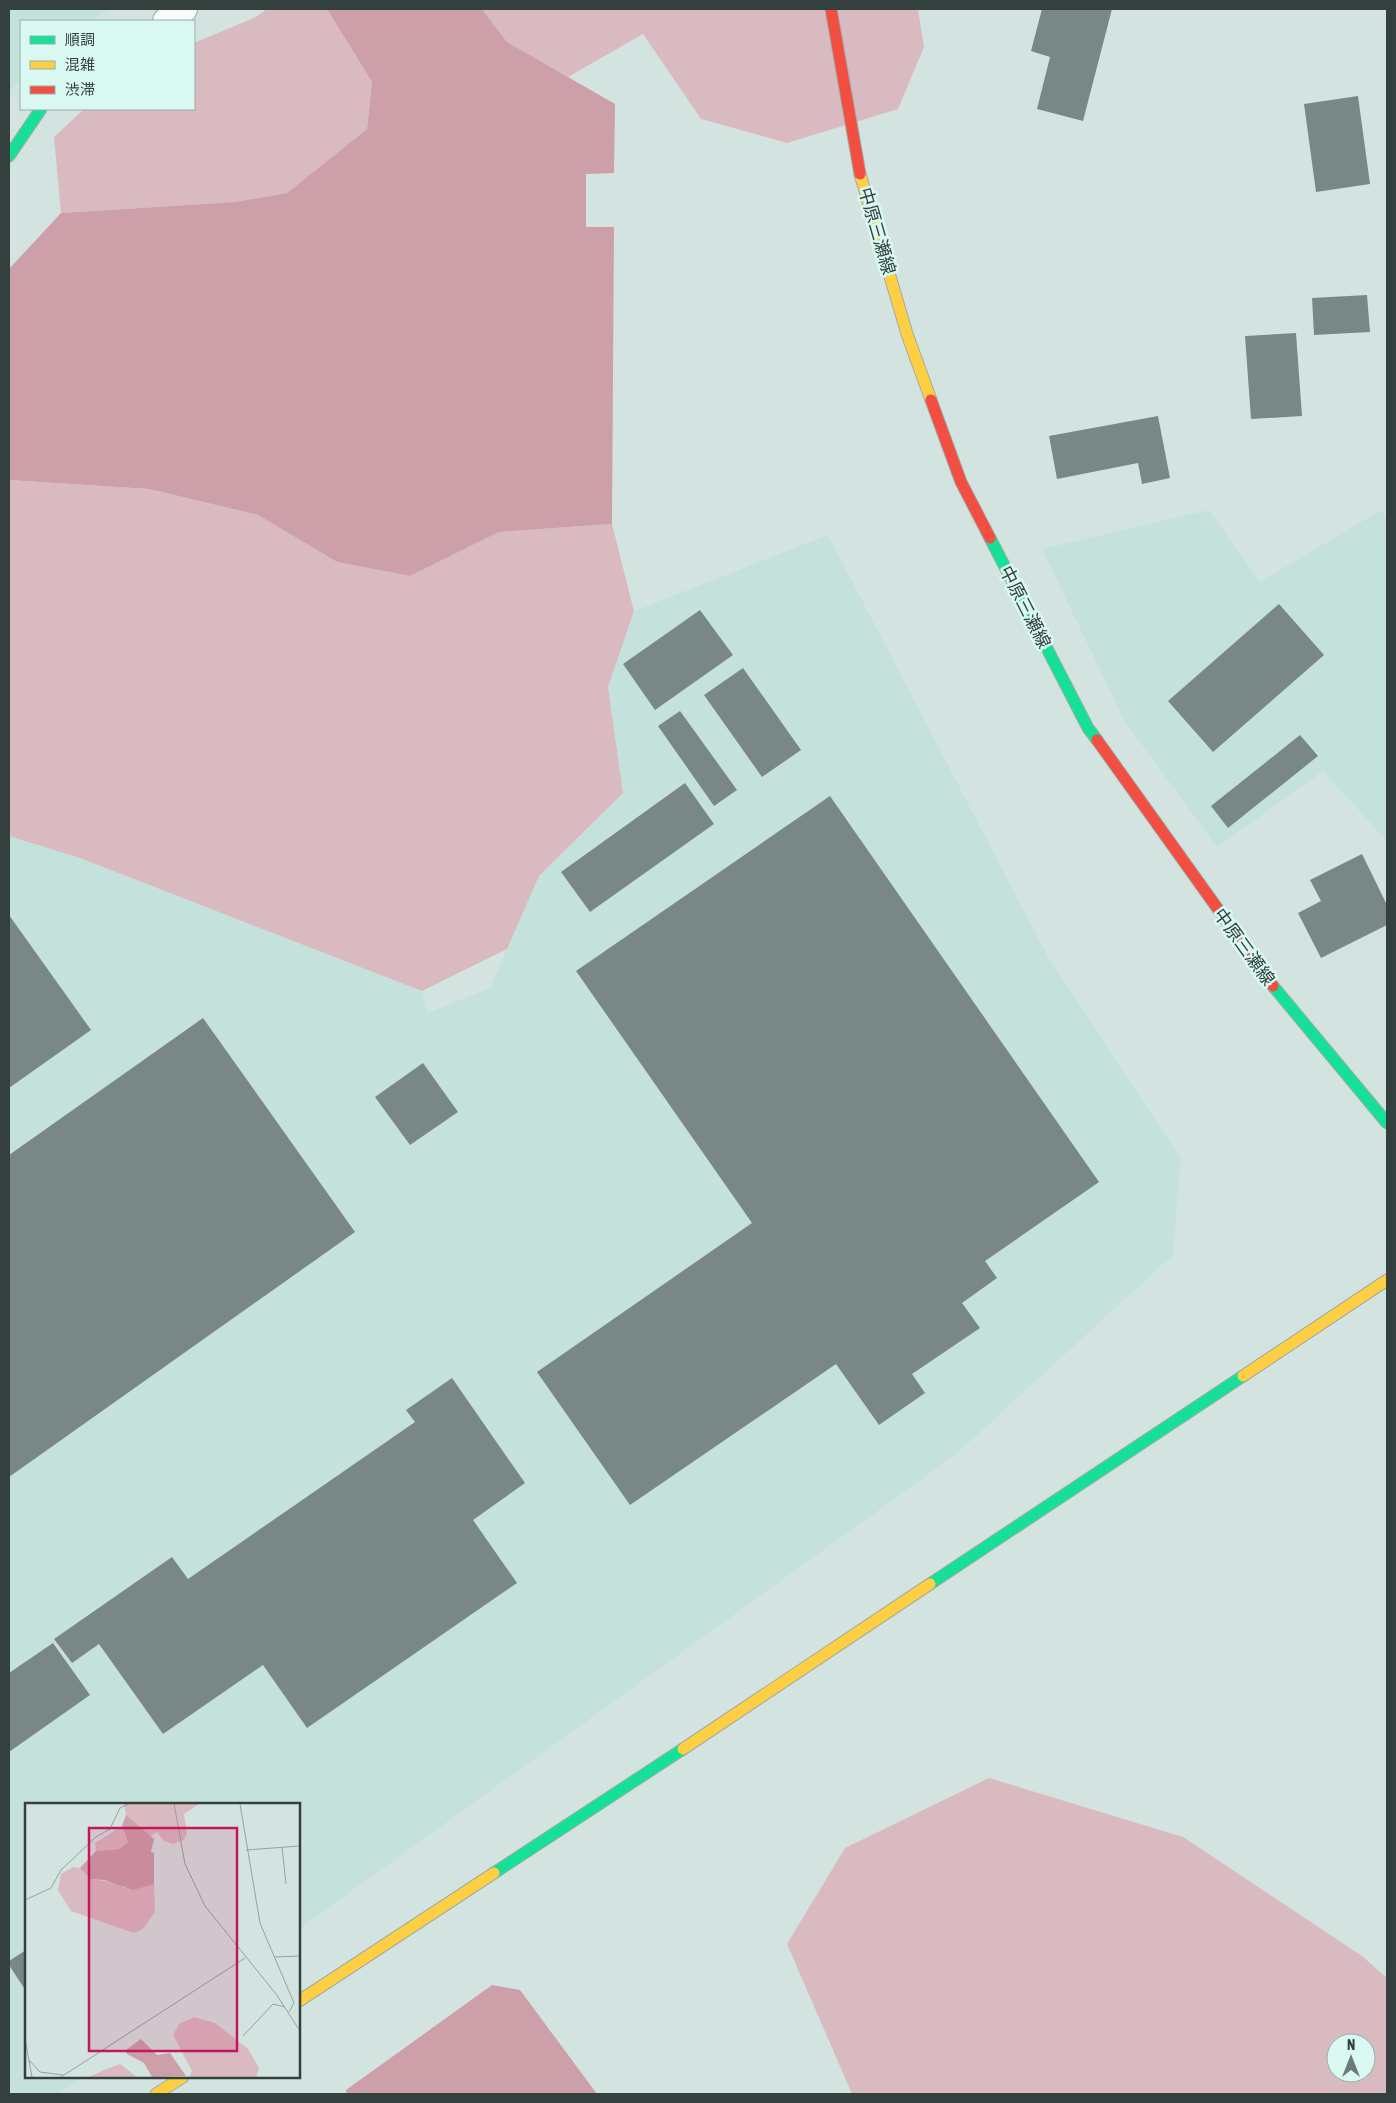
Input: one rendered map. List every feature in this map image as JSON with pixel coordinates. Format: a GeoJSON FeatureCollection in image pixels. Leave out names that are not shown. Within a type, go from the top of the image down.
{"type":"FeatureCollection","features":[{"type":"Feature","properties":{"kind":"street"},"geometry":{"type":"LineString","coordinates":[[168,20],[184,9]]}},
{"type":"Feature","properties":{"kind":"street","name":"中原三瀬線"},"geometry":{"type":"LineString","coordinates":[[831,9],[858,167],[907,334],[961,482],[1088,728],[1274,988],[1387,1123]]}},
{"type":"Feature","properties":{"kind":"street"},"geometry":{"type":"LineString","coordinates":[[9,156],[40,110]]}},
{"type":"Feature","properties":{"kind":"street"},"geometry":{"type":"LineString","coordinates":[[300,2000],[654,1768],[1387,1280]]}},
{"type":"Feature","properties":{"kind":"street"},"geometry":{"type":"LineString","coordinates":[[156,2094],[181,2078]]}},
{"type":"Feature","properties":{"kind":"shaded area"},"geometry":{"type":"Polygon","coordinates":[[[9,9],[111,9],[92,20],[20,20],[20,79],[9,93],[9,9]]]}},
{"type":"Feature","properties":{"kind":"shaded area"},"geometry":{"type":"Polygon","coordinates":[[[267,9],[327,9],[372,82],[367,129],[287,193],[235,202],[61,213],[54,137],[83,110],[195,110],[195,43],[256,17],[267,9]]]}},
{"type":"Feature","properties":{"kind":"shaded area"},"geometry":{"type":"Polygon","coordinates":[[[327,9],[482,9],[507,42],[615,104],[614,173],[586,174],[586,227],[614,227],[612,524],[499,532],[410,576],[337,562],[258,515],[149,489],[9,480],[9,269],[61,213],[235,202],[287,193],[367,129],[372,82],[327,9]]]}},
{"type":"Feature","properties":{"kind":"shaded area"},"geometry":{"type":"Polygon","coordinates":[[[482,9],[918,9],[924,47],[898,109],[787,143],[701,119],[643,34],[568,77],[507,42],[482,9]]]}},
{"type":"Feature","properties":{"kind":"shaded area"},"geometry":{"type":"Polygon","coordinates":[[[9,480],[149,489],[258,515],[337,562],[410,576],[499,532],[612,524],[634,611],[608,687],[623,793],[539,876],[507,949],[422,991],[80,858],[9,836],[9,480]]]}},
{"type":"Feature","properties":{"kind":"shaded area"},"geometry":{"type":"Polygon","coordinates":[[[1209,510],[1260,582],[1381,510],[1387,521],[1387,841],[1323,771],[1217,847],[1125,722],[1042,549],[1209,510]]]}},
{"type":"Feature","properties":{"kind":"shaded area"},"geometry":{"type":"Polygon","coordinates":[[[828,535],[1047,955],[1181,1159],[1173,1255],[955,1455],[300,1928],[300,1803],[25,1803],[25,2078],[82,2078],[57,2094],[9,2094],[9,836],[80,858],[422,991],[428,1013],[490,988],[539,876],[623,793],[608,687],[634,611],[828,535]]]}},
{"type":"Feature","properties":{"kind":"shaded area"},"geometry":{"type":"Polygon","coordinates":[[[989,1778],[1183,1837],[1362,1956],[1387,1978],[1387,2094],[852,2094],[787,1944],[845,1848],[989,1778]]]}},
{"type":"Feature","properties":{"kind":"shaded area"},"geometry":{"type":"Polygon","coordinates":[[[492,1985],[520,1990],[597,2094],[347,2094],[346,2090],[492,1985]]]}},
{"type":"Feature","properties":{"kind":"building"},"geometry":{"type":"Polygon","coordinates":[[[1042,9],[1112,9],[1083,121],[1037,109],[1050,57],[1031,51],[1042,9]]]}},
{"type":"Feature","properties":{"kind":"building"},"geometry":{"type":"Polygon","coordinates":[[[1358,96],[1370,184],[1316,192],[1304,104],[1358,96]]]}},
{"type":"Feature","properties":{"kind":"building"},"geometry":{"type":"Polygon","coordinates":[[[1367,295],[1370,332],[1314,335],[1312,298],[1367,295]]]}},
{"type":"Feature","properties":{"kind":"building"},"geometry":{"type":"Polygon","coordinates":[[[1296,333],[1302,416],[1251,419],[1245,336],[1296,333]]]}},
{"type":"Feature","properties":{"kind":"building"},"geometry":{"type":"Polygon","coordinates":[[[1158,416],[1170,478],[1142,484],[1138,463],[1057,479],[1049,436],[1158,416]]]}},
{"type":"Feature","properties":{"kind":"building"},"geometry":{"type":"Polygon","coordinates":[[[1279,604],[1324,655],[1213,752],[1168,701],[1279,604]]]}},
{"type":"Feature","properties":{"kind":"building"},"geometry":{"type":"Polygon","coordinates":[[[700,610],[733,655],[655,710],[623,664],[700,610]]]}},
{"type":"Feature","properties":{"kind":"building"},"geometry":{"type":"Polygon","coordinates":[[[743,668],[801,750],[762,777],[704,695],[743,668]]]}},
{"type":"Feature","properties":{"kind":"building"},"geometry":{"type":"Polygon","coordinates":[[[680,711],[737,790],[714,806],[658,726],[680,711]]]}},
{"type":"Feature","properties":{"kind":"building"},"geometry":{"type":"Polygon","coordinates":[[[1300,735],[1318,756],[1228,828],[1211,806],[1300,735]]]}},
{"type":"Feature","properties":{"kind":"building"},"geometry":{"type":"Polygon","coordinates":[[[685,783],[714,824],[590,912],[561,872],[685,783]]]}},
{"type":"Feature","properties":{"kind":"building"},"geometry":{"type":"Polygon","coordinates":[[[830,796],[1099,1182],[985,1261],[997,1278],[962,1303],[980,1328],[912,1374],[925,1393],[879,1425],[836,1364],[630,1505],[537,1372],[752,1223],[576,971],[830,796]]]}},
{"type":"Feature","properties":{"kind":"building"},"geometry":{"type":"Polygon","coordinates":[[[1362,854],[1387,905],[1387,925],[1321,958],[1298,913],[1321,901],[1310,880],[1362,854]]]}},
{"type":"Feature","properties":{"kind":"building"},"geometry":{"type":"Polygon","coordinates":[[[9,915],[91,1030],[9,1088],[9,915]]]}},
{"type":"Feature","properties":{"kind":"building"},"geometry":{"type":"Polygon","coordinates":[[[203,1018],[355,1232],[9,1477],[9,1155],[203,1018]]]}},
{"type":"Feature","properties":{"kind":"building"},"geometry":{"type":"Polygon","coordinates":[[[423,1063],[458,1112],[410,1145],[375,1097],[423,1063]]]}},
{"type":"Feature","properties":{"kind":"building"},"geometry":{"type":"Polygon","coordinates":[[[452,1378],[525,1483],[473,1520],[517,1583],[307,1728],[263,1665],[163,1734],[99,1644],[72,1663],[54,1639],[172,1557],[188,1579],[415,1422],[406,1410],[452,1378]]]}},
{"type":"Feature","properties":{"kind":"building"},"geometry":{"type":"Polygon","coordinates":[[[53,1643],[90,1695],[9,1752],[9,1673],[53,1643]]]}},
{"type":"Feature","properties":{"kind":"building"},"geometry":{"type":"Polygon","coordinates":[[[25,1951],[25,1989],[9,1965],[9,1961],[25,1951]]]}},
{"type":"Feature","properties":{"kind":"traffic: fast"},"geometry":{"type":"LineString","coordinates":[[9,156],[40,110]]}},
{"type":"Feature","properties":{"kind":"traffic: fast"},"geometry":{"type":"LineString","coordinates":[[990,538],[1088,728],[1097,740]]}},
{"type":"Feature","properties":{"kind":"traffic: fast"},"geometry":{"type":"LineString","coordinates":[[1273,986],[1387,1123]]}},
{"type":"Feature","properties":{"kind":"traffic: fast"},"geometry":{"type":"LineString","coordinates":[[930,1584],[1243,1376]]}},
{"type":"Feature","properties":{"kind":"traffic: fast"},"geometry":{"type":"LineString","coordinates":[[494,1873],[683,1749]]}},
{"type":"Feature","properties":{"kind":"traffic: slow"},"geometry":{"type":"LineString","coordinates":[[860,174],[907,334],[931,400]]}},
{"type":"Feature","properties":{"kind":"traffic: slow"},"geometry":{"type":"LineString","coordinates":[[1243,1376],[1387,1280]]}},
{"type":"Feature","properties":{"kind":"traffic: slow"},"geometry":{"type":"LineString","coordinates":[[683,1749],[930,1584]]}},
{"type":"Feature","properties":{"kind":"traffic: slow"},"geometry":{"type":"LineString","coordinates":[[300,2000],[494,1873]]}},
{"type":"Feature","properties":{"kind":"traffic: slow"},"geometry":{"type":"LineString","coordinates":[[156,2094],[181,2078]]}},
{"type":"Feature","properties":{"kind":"traffic: jam"},"geometry":{"type":"LineString","coordinates":[[831,9],[860,174]]}},
{"type":"Feature","properties":{"kind":"traffic: jam"},"geometry":{"type":"LineString","coordinates":[[931,400],[961,482],[990,538]]}},
{"type":"Feature","properties":{"kind":"traffic: jam"},"geometry":{"type":"LineString","coordinates":[[1097,740],[1273,986]]}}]}
